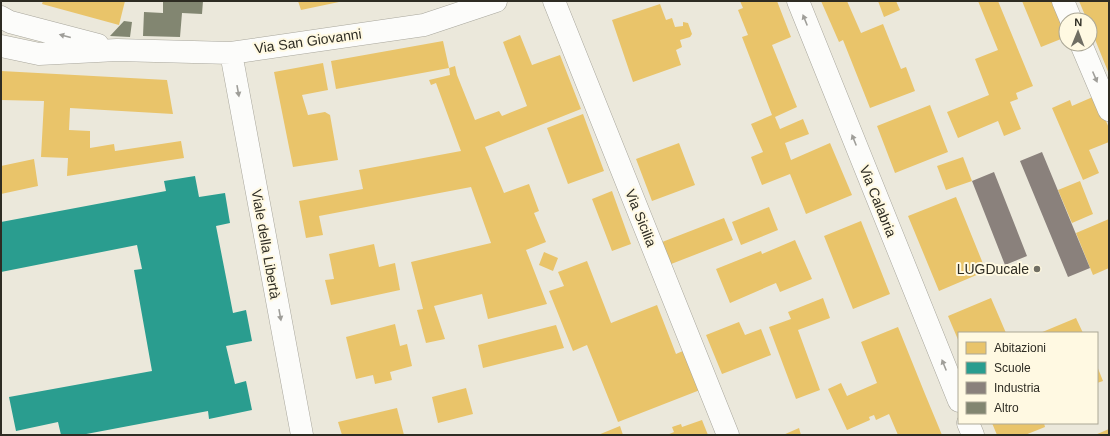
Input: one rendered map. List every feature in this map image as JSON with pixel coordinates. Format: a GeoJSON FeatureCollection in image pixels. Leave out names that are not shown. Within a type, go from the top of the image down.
{"type":"FeatureCollection","features":[{"type":"Feature","properties":{"kind":"street","name":"Via San Giovanni"},"geometry":{"type":"LineString","coordinates":[[1,46],[39,54],[117,50],[231,52],[424,25],[496,1]]}},
{"type":"Feature","properties":{"kind":"street","name":"Via Sicilia"},"geometry":{"type":"LineString","coordinates":[[554,1],[728,435]]}},
{"type":"Feature","properties":{"kind":"street","name":"Via Calabria"},"geometry":{"type":"LineString","coordinates":[[798,1],[958,399]]}},
{"type":"Feature","properties":{"kind":"street"},"geometry":{"type":"LineString","coordinates":[[1063,1],[1068,12]]}},
{"type":"Feature","properties":{"kind":"street","name":"Via San Giovanni"},"geometry":{"type":"LineString","coordinates":[[1,17],[10,22],[117,50]]}},
{"type":"Feature","properties":{"kind":"street","name":"Viale della Libertà"},"geometry":{"type":"LineString","coordinates":[[231,52],[302,435]]}},
{"type":"Feature","properties":{"kind":"street"},"geometry":{"type":"LineString","coordinates":[[1084,52],[1109,110]]}},
{"type":"Feature","properties":{"kind":"street"},"geometry":{"type":"LineString","coordinates":[[968,424],[973,435]]}},
{"type":"Feature","properties":{"kind":"building: Abitazioni"},"geometry":{"type":"Polygon","coordinates":[[[43,1],[125,1],[119,25],[42,4],[43,1]]]}},
{"type":"Feature","properties":{"kind":"building: Abitazioni"},"geometry":{"type":"Polygon","coordinates":[[[298,1],[339,1],[339,2],[301,10],[298,1]]]}},
{"type":"Feature","properties":{"kind":"building: Abitazioni"},"geometry":{"type":"Polygon","coordinates":[[[740,1],[777,1],[791,37],[772,45],[797,107],[775,117],[780,129],[803,119],[809,134],[785,143],[791,160],[830,143],[852,195],[806,214],[790,174],[762,185],[751,157],[763,152],[751,124],[772,115],[742,37],[748,35],[738,10],[743,8],[740,1]]]}},
{"type":"Feature","properties":{"kind":"building: Abitazioni"},"geometry":{"type":"Polygon","coordinates":[[[821,1],[847,1],[861,33],[883,24],[901,69],[906,67],[915,91],[870,108],[843,40],[839,42],[821,1]]]}},
{"type":"Feature","properties":{"kind":"building: Abitazioni"},"geometry":{"type":"Polygon","coordinates":[[[878,1],[896,1],[900,10],[884,17],[878,1]]]}},
{"type":"Feature","properties":{"kind":"building: Abitazioni"},"geometry":{"type":"Polygon","coordinates":[[[978,1],[998,1],[1033,86],[1016,93],[1018,99],[1010,102],[1021,129],[1004,136],[998,121],[958,138],[947,112],[989,95],[975,59],[998,50],[978,1]]]}},
{"type":"Feature","properties":{"kind":"building: Abitazioni"},"geometry":{"type":"Polygon","coordinates":[[[1022,1],[1057,1],[1062,12],[1058,12],[1058,40],[1041,47],[1022,1]]]}},
{"type":"Feature","properties":{"kind":"building: Abitazioni"},"geometry":{"type":"Polygon","coordinates":[[[1079,1],[1109,1],[1109,74],[1098,47],[1098,12],[1084,12],[1079,1]]]}},
{"type":"Feature","properties":{"kind":"building: Abitazioni"},"geometry":{"type":"Polygon","coordinates":[[[660,4],[666,20],[672,18],[675,27],[683,26],[683,22],[688,23],[692,34],[690,37],[680,40],[682,47],[676,50],[681,65],[633,82],[612,20],[660,4]]]}},
{"type":"Feature","properties":{"kind":"building: Abitazioni"},"geometry":{"type":"Polygon","coordinates":[[[520,35],[532,65],[560,55],[581,109],[485,147],[504,193],[529,184],[539,211],[534,213],[546,242],[526,250],[547,304],[488,319],[482,294],[434,306],[445,339],[426,343],[417,310],[423,309],[411,262],[491,243],[471,187],[319,216],[323,235],[306,238],[299,201],[363,189],[359,170],[461,151],[436,83],[431,85],[429,80],[450,75],[449,68],[455,66],[457,75],[475,120],[499,111],[502,116],[527,106],[503,42],[520,35]]]}},
{"type":"Feature","properties":{"kind":"building: Abitazioni"},"geometry":{"type":"Polygon","coordinates":[[[443,41],[449,68],[336,89],[331,61],[443,41]]]}},
{"type":"Feature","properties":{"kind":"building: Abitazioni"},"geometry":{"type":"Polygon","coordinates":[[[323,63],[328,90],[302,95],[308,115],[325,112],[330,115],[338,160],[293,167],[274,72],[323,63]]]}},
{"type":"Feature","properties":{"kind":"building: Abitazioni"},"geometry":{"type":"Polygon","coordinates":[[[1,71],[167,80],[173,114],[70,108],[69,130],[90,131],[90,148],[114,144],[115,151],[181,141],[184,158],[67,176],[68,158],[41,157],[44,101],[1,100],[1,71]]]}},
{"type":"Feature","properties":{"kind":"building: Abitazioni"},"geometry":{"type":"Polygon","coordinates":[[[1095,96],[1109,128],[1109,142],[1089,150],[1099,173],[1083,180],[1052,108],[1070,100],[1072,106],[1095,96]]]}},
{"type":"Feature","properties":{"kind":"building: Abitazioni"},"geometry":{"type":"Polygon","coordinates":[[[930,105],[948,152],[895,173],[877,126],[930,105]]]}},
{"type":"Feature","properties":{"kind":"building: Abitazioni"},"geometry":{"type":"Polygon","coordinates":[[[583,114],[604,171],[568,184],[547,128],[583,114]]]}},
{"type":"Feature","properties":{"kind":"building: Abitazioni"},"geometry":{"type":"Polygon","coordinates":[[[679,143],[695,185],[652,201],[636,159],[679,143]]]}},
{"type":"Feature","properties":{"kind":"building: Abitazioni"},"geometry":{"type":"Polygon","coordinates":[[[963,157],[972,181],[946,190],[937,166],[963,157]]]}},
{"type":"Feature","properties":{"kind":"building: Abitazioni"},"geometry":{"type":"Polygon","coordinates":[[[34,159],[38,186],[1,194],[1,166],[34,159]]]}},
{"type":"Feature","properties":{"kind":"building: Abitazioni"},"geometry":{"type":"Polygon","coordinates":[[[1080,181],[1093,214],[1072,223],[1058,190],[1080,181]]]}},
{"type":"Feature","properties":{"kind":"building: Abitazioni"},"geometry":{"type":"Polygon","coordinates":[[[612,191],[631,244],[612,251],[592,199],[612,191]]]}},
{"type":"Feature","properties":{"kind":"building: Abitazioni"},"geometry":{"type":"Polygon","coordinates":[[[956,197],[986,271],[939,291],[908,216],[956,197]]]}},
{"type":"Feature","properties":{"kind":"building: Abitazioni"},"geometry":{"type":"Polygon","coordinates":[[[769,207],[778,230],[741,245],[732,222],[769,207]]]}},
{"type":"Feature","properties":{"kind":"building: Abitazioni"},"geometry":{"type":"Polygon","coordinates":[[[724,218],[733,240],[666,266],[657,244],[724,218]]]}},
{"type":"Feature","properties":{"kind":"building: Abitazioni"},"geometry":{"type":"Polygon","coordinates":[[[1109,219],[1109,268],[1093,275],[1076,233],[1109,219]]]}},
{"type":"Feature","properties":{"kind":"building: Abitazioni"},"geometry":{"type":"Polygon","coordinates":[[[861,221],[890,294],[853,309],[824,236],[861,221]]]}},
{"type":"Feature","properties":{"kind":"building: Abitazioni"},"geometry":{"type":"Polygon","coordinates":[[[795,240],[812,279],[780,292],[776,283],[730,303],[716,269],[761,251],[762,254],[795,240]]]}},
{"type":"Feature","properties":{"kind":"building: Abitazioni"},"geometry":{"type":"Polygon","coordinates":[[[374,244],[379,267],[395,263],[400,290],[331,305],[325,280],[334,279],[329,254],[374,244]]]}},
{"type":"Feature","properties":{"kind":"building: Abitazioni"},"geometry":{"type":"Polygon","coordinates":[[[544,252],[558,258],[553,271],[539,265],[544,252]]]}},
{"type":"Feature","properties":{"kind":"building: Abitazioni"},"geometry":{"type":"Polygon","coordinates":[[[587,261],[611,323],[657,305],[676,354],[685,350],[700,390],[618,422],[587,345],[573,351],[549,291],[564,286],[558,272],[587,261]]]}},
{"type":"Feature","properties":{"kind":"building: Abitazioni"},"geometry":{"type":"Polygon","coordinates":[[[823,298],[830,318],[798,330],[820,390],[796,399],[769,327],[791,319],[788,312],[823,298]]]}},
{"type":"Feature","properties":{"kind":"building: Abitazioni"},"geometry":{"type":"Polygon","coordinates":[[[991,298],[1006,332],[958,332],[958,340],[948,316],[991,298]]]}},
{"type":"Feature","properties":{"kind":"building: Abitazioni"},"geometry":{"type":"Polygon","coordinates":[[[1076,318],[1083,332],[1042,332],[1076,318]]]}},
{"type":"Feature","properties":{"kind":"building: Abitazioni"},"geometry":{"type":"Polygon","coordinates":[[[739,322],[745,335],[761,329],[771,355],[722,374],[706,335],[739,322]]]}},
{"type":"Feature","properties":{"kind":"building: Abitazioni"},"geometry":{"type":"Polygon","coordinates":[[[395,324],[400,346],[407,344],[412,366],[390,372],[392,380],[375,384],[373,375],[356,379],[346,337],[395,324]]]}},
{"type":"Feature","properties":{"kind":"building: Abitazioni"},"geometry":{"type":"Polygon","coordinates":[[[556,325],[564,348],[483,368],[478,345],[556,325]]]}},
{"type":"Feature","properties":{"kind":"building: Abitazioni"},"geometry":{"type":"Polygon","coordinates":[[[898,327],[942,435],[898,435],[889,414],[876,420],[874,415],[869,417],[870,420],[847,430],[828,389],[841,383],[847,396],[877,383],[861,342],[898,327]]]}},
{"type":"Feature","properties":{"kind":"building: Abitazioni"},"geometry":{"type":"Polygon","coordinates":[[[1098,368],[1103,381],[1098,383],[1098,368]]]}},
{"type":"Feature","properties":{"kind":"building: Abitazioni"},"geometry":{"type":"Polygon","coordinates":[[[466,388],[473,414],[438,423],[432,397],[466,388]]]}},
{"type":"Feature","properties":{"kind":"building: Abitazioni"},"geometry":{"type":"Polygon","coordinates":[[[397,408],[404,435],[342,435],[338,422],[397,408]]]}},
{"type":"Feature","properties":{"kind":"building: Abitazioni"},"geometry":{"type":"Polygon","coordinates":[[[702,420],[708,435],[667,435],[674,432],[672,427],[681,424],[682,427],[702,420]]]}},
{"type":"Feature","properties":{"kind":"building: Abitazioni"},"geometry":{"type":"Polygon","coordinates":[[[992,424],[1044,424],[1045,427],[1025,435],[997,435],[992,424]]]}},
{"type":"Feature","properties":{"kind":"building: Abitazioni"},"geometry":{"type":"Polygon","coordinates":[[[620,426],[623,435],[598,435],[620,426]]]}},
{"type":"Feature","properties":{"kind":"building: Abitazioni"},"geometry":{"type":"Polygon","coordinates":[[[799,428],[801,435],[783,435],[799,428]]]}},
{"type":"Feature","properties":{"kind":"building: Abitazioni"},"geometry":{"type":"Polygon","coordinates":[[[1109,429],[1109,435],[1095,435],[1109,429]]]}},
{"type":"Feature","properties":{"kind":"building: Scuole"},"geometry":{"type":"Polygon","coordinates":[[[195,176],[199,197],[225,193],[230,223],[216,226],[233,313],[246,310],[252,341],[226,346],[235,384],[246,381],[252,410],[209,419],[208,411],[81,435],[61,435],[58,422],[16,431],[9,397],[152,371],[134,270],[142,269],[137,245],[1,272],[1,222],[166,191],[164,181],[195,176]]]}},
{"type":"Feature","properties":{"kind":"building: Industria"},"geometry":{"type":"Polygon","coordinates":[[[1042,152],[1090,268],[1068,277],[1020,161],[1042,152]]]}},
{"type":"Feature","properties":{"kind":"building: Industria"},"geometry":{"type":"Polygon","coordinates":[[[994,172],[1027,256],[1005,265],[972,181],[994,172]]]}},
{"type":"Feature","properties":{"kind":"building: Altro"},"geometry":{"type":"Polygon","coordinates":[[[163,1],[203,1],[202,14],[182,13],[180,37],[143,36],[144,12],[163,13],[163,1]]]}},
{"type":"Feature","properties":{"kind":"building: Altro"},"geometry":{"type":"Polygon","coordinates":[[[124,21],[132,22],[130,37],[110,36],[124,21]]]}},
{"type":"Feature","properties":{"kind":"place","name":"LUGDucale"},"geometry":{"type":"Point","coordinates":[1037,269]}}]}
